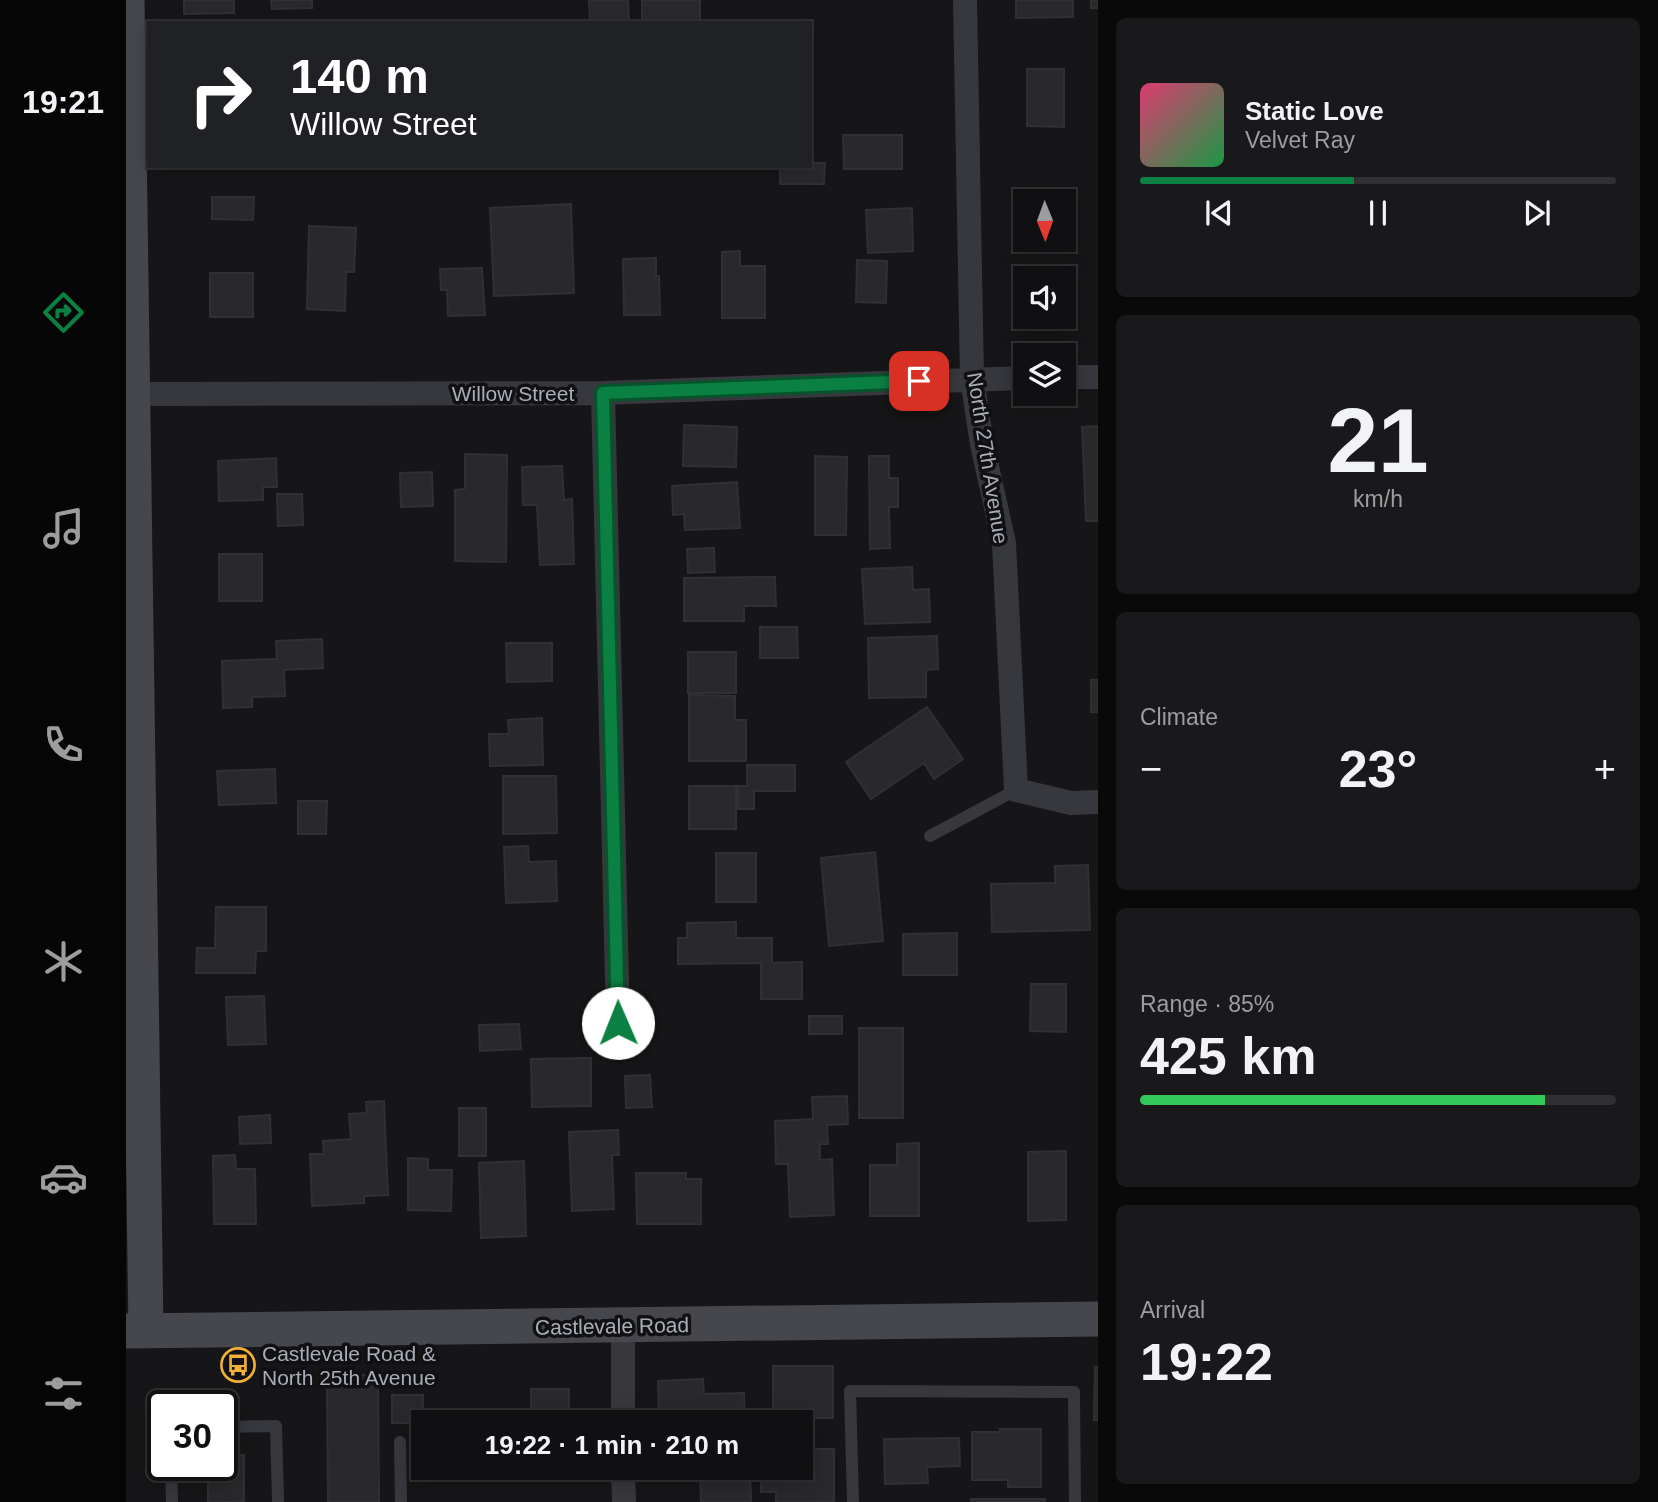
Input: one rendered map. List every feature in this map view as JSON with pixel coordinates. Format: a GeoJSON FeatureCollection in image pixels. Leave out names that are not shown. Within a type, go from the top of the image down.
{"type":"FeatureCollection","features":[{"type":"Feature","properties":{"kind":"street"},"geometry":{"type":"LineString","coordinates":[[127,0],[136,1330]]}},
{"type":"Feature","properties":{"kind":"street","name":"North 27th Avenue"},"geometry":{"type":"LineString","coordinates":[[965,0],[972,379],[982,444],[1003,543],[1016,790]]}},
{"type":"Feature","properties":{"kind":"street"},"geometry":{"type":"LineString","coordinates":[[1076,377],[1098,377]]}},
{"type":"Feature","properties":{"kind":"street","name":"Willow Street"},"geometry":{"type":"LineString","coordinates":[[129,394],[603,393],[1013,378]]}},
{"type":"Feature","properties":{"kind":"street"},"geometry":{"type":"LineString","coordinates":[[603,393],[618,1023]]}},
{"type":"Feature","properties":{"kind":"street"},"geometry":{"type":"LineString","coordinates":[[1016,790],[1071,803],[1098,802]]}},
{"type":"Feature","properties":{"kind":"street","name":"Castlevale Road"},"geometry":{"type":"LineString","coordinates":[[136,1330],[1098,1319]]}},
{"type":"Feature","properties":{"kind":"street"},"geometry":{"type":"LineString","coordinates":[[623,1326],[623,1410]]}},
{"type":"Feature","properties":{"kind":"street"},"geometry":{"type":"LineString","coordinates":[[624,1480],[624,1502]]}},
{"type":"Feature","properties":{"kind":"lane"},"geometry":{"type":"LineString","coordinates":[[930,836],[1016,790]]}},
{"type":"Feature","properties":{"kind":"lane"},"geometry":{"type":"LineString","coordinates":[[853,1502],[850,1391],[1074,1392],[1075,1502]]}},
{"type":"Feature","properties":{"kind":"lane"},"geometry":{"type":"LineString","coordinates":[[238,1427],[276,1426],[278,1502]]}},
{"type":"Feature","properties":{"kind":"lane"},"geometry":{"type":"LineString","coordinates":[[400,1442],[401,1502]]}},
{"type":"Feature","properties":{"kind":"lane"},"geometry":{"type":"LineString","coordinates":[[171,1481],[172,1502]]}},
{"type":"Feature","properties":{"kind":"building"},"geometry":{"type":"Polygon","coordinates":[[[184,0],[234,0],[234,13],[184,14],[184,0]]]}},
{"type":"Feature","properties":{"kind":"building"},"geometry":{"type":"Polygon","coordinates":[[[271,0],[312,0],[312,8],[272,9],[271,0]]]}},
{"type":"Feature","properties":{"kind":"building"},"geometry":{"type":"Polygon","coordinates":[[[589,0],[628,0],[629,21],[590,21],[589,0]]]}},
{"type":"Feature","properties":{"kind":"building"},"geometry":{"type":"Polygon","coordinates":[[[642,0],[700,0],[700,21],[642,21],[642,0]]]}},
{"type":"Feature","properties":{"kind":"building"},"geometry":{"type":"Polygon","coordinates":[[[1016,0],[1073,0],[1073,17],[1016,18],[1016,0]]]}},
{"type":"Feature","properties":{"kind":"building"},"geometry":{"type":"Polygon","coordinates":[[[1091,0],[1098,0],[1098,8],[1091,8],[1091,0]]]}},
{"type":"Feature","properties":{"kind":"building"},"geometry":{"type":"Polygon","coordinates":[[[1027,69],[1064,69],[1064,127],[1027,126],[1027,69]]]}},
{"type":"Feature","properties":{"kind":"building"},"geometry":{"type":"Polygon","coordinates":[[[843,135],[902,135],[902,169],[844,169],[843,135]]]}},
{"type":"Feature","properties":{"kind":"building"},"geometry":{"type":"Polygon","coordinates":[[[812,163],[825,163],[824,184],[780,184],[780,168],[812,168],[812,163]]]}},
{"type":"Feature","properties":{"kind":"building"},"geometry":{"type":"Polygon","coordinates":[[[212,197],[254,197],[253,220],[212,219],[212,197]]]}},
{"type":"Feature","properties":{"kind":"building"},"geometry":{"type":"Polygon","coordinates":[[[571,204],[574,293],[494,296],[490,208],[571,204]]]}},
{"type":"Feature","properties":{"kind":"building"},"geometry":{"type":"Polygon","coordinates":[[[912,208],[913,251],[868,253],[866,210],[912,208]]]}},
{"type":"Feature","properties":{"kind":"building"},"geometry":{"type":"Polygon","coordinates":[[[309,226],[356,228],[354,272],[346,272],[345,311],[307,309],[309,226]]]}},
{"type":"Feature","properties":{"kind":"building"},"geometry":{"type":"Polygon","coordinates":[[[740,251],[740,266],[765,266],[765,318],[722,318],[722,252],[740,251]]]}},
{"type":"Feature","properties":{"kind":"building"},"geometry":{"type":"Polygon","coordinates":[[[656,258],[660,315],[624,315],[623,259],[656,258]]]}},
{"type":"Feature","properties":{"kind":"building"},"geometry":{"type":"Polygon","coordinates":[[[857,260],[887,261],[886,303],[856,302],[857,260]]]}},
{"type":"Feature","properties":{"kind":"building"},"geometry":{"type":"Polygon","coordinates":[[[482,268],[485,315],[448,316],[447,290],[441,290],[440,269],[482,268]]]}},
{"type":"Feature","properties":{"kind":"building"},"geometry":{"type":"Polygon","coordinates":[[[210,273],[253,273],[253,317],[210,317],[210,273]]]}},
{"type":"Feature","properties":{"kind":"building"},"geometry":{"type":"Polygon","coordinates":[[[684,425],[737,427],[736,467],[683,466],[684,425]]]}},
{"type":"Feature","properties":{"kind":"building"},"geometry":{"type":"Polygon","coordinates":[[[1098,426],[1098,521],[1086,521],[1082,427],[1098,426]]]}},
{"type":"Feature","properties":{"kind":"building"},"geometry":{"type":"Polygon","coordinates":[[[465,454],[507,455],[506,562],[455,561],[455,490],[465,489],[465,454]]]}},
{"type":"Feature","properties":{"kind":"building"},"geometry":{"type":"Polygon","coordinates":[[[815,456],[847,457],[846,535],[815,535],[815,456]]]}},
{"type":"Feature","properties":{"kind":"building"},"geometry":{"type":"Polygon","coordinates":[[[869,456],[889,456],[889,478],[898,478],[898,507],[889,507],[890,548],[870,549],[869,456]]]}},
{"type":"Feature","properties":{"kind":"building"},"geometry":{"type":"Polygon","coordinates":[[[276,458],[277,487],[263,487],[263,500],[219,501],[218,461],[276,458]]]}},
{"type":"Feature","properties":{"kind":"building"},"geometry":{"type":"Polygon","coordinates":[[[562,466],[564,500],[572,499],[574,564],[540,565],[537,505],[523,505],[522,467],[562,466]]]}},
{"type":"Feature","properties":{"kind":"building"},"geometry":{"type":"Polygon","coordinates":[[[432,472],[433,506],[401,507],[400,473],[432,472]]]}},
{"type":"Feature","properties":{"kind":"building"},"geometry":{"type":"Polygon","coordinates":[[[737,482],[740,528],[685,530],[684,514],[673,515],[672,486],[737,482]]]}},
{"type":"Feature","properties":{"kind":"building"},"geometry":{"type":"Polygon","coordinates":[[[277,494],[302,494],[303,525],[278,526],[277,494]]]}},
{"type":"Feature","properties":{"kind":"building"},"geometry":{"type":"Polygon","coordinates":[[[714,548],[715,572],[688,573],[687,549],[714,548]]]}},
{"type":"Feature","properties":{"kind":"building"},"geometry":{"type":"Polygon","coordinates":[[[219,554],[262,554],[262,601],[219,601],[219,554]]]}},
{"type":"Feature","properties":{"kind":"building"},"geometry":{"type":"Polygon","coordinates":[[[912,567],[913,590],[929,589],[930,622],[865,624],[862,569],[912,567]]]}},
{"type":"Feature","properties":{"kind":"building"},"geometry":{"type":"Polygon","coordinates":[[[775,577],[776,606],[744,606],[744,621],[684,621],[684,578],[775,577]]]}},
{"type":"Feature","properties":{"kind":"building"},"geometry":{"type":"Polygon","coordinates":[[[760,627],[797,627],[798,658],[760,658],[760,627]]]}},
{"type":"Feature","properties":{"kind":"building"},"geometry":{"type":"Polygon","coordinates":[[[937,636],[938,669],[926,670],[926,697],[869,698],[868,638],[937,636]]]}},
{"type":"Feature","properties":{"kind":"building"},"geometry":{"type":"Polygon","coordinates":[[[322,639],[323,668],[284,670],[285,696],[252,697],[252,707],[223,708],[222,661],[277,659],[276,641],[322,639]]]}},
{"type":"Feature","properties":{"kind":"building"},"geometry":{"type":"Polygon","coordinates":[[[506,643],[552,643],[552,681],[507,682],[506,643]]]}},
{"type":"Feature","properties":{"kind":"building"},"geometry":{"type":"Polygon","coordinates":[[[688,652],[736,652],[736,693],[688,693],[688,652]]]}},
{"type":"Feature","properties":{"kind":"building"},"geometry":{"type":"Polygon","coordinates":[[[1091,680],[1098,680],[1098,712],[1091,712],[1091,680]]]}},
{"type":"Feature","properties":{"kind":"building"},"geometry":{"type":"Polygon","coordinates":[[[689,695],[735,696],[735,720],[746,720],[746,761],[689,761],[689,695]]]}},
{"type":"Feature","properties":{"kind":"building"},"geometry":{"type":"Polygon","coordinates":[[[927,707],[963,759],[934,779],[924,763],[871,799],[846,762],[927,707]]]}},
{"type":"Feature","properties":{"kind":"building"},"geometry":{"type":"Polygon","coordinates":[[[542,718],[543,765],[490,766],[489,734],[509,734],[508,720],[542,718]]]}},
{"type":"Feature","properties":{"kind":"building"},"geometry":{"type":"Polygon","coordinates":[[[747,765],[795,765],[795,791],[754,791],[754,809],[738,809],[738,786],[747,786],[747,765]]]}},
{"type":"Feature","properties":{"kind":"building"},"geometry":{"type":"Polygon","coordinates":[[[275,769],[276,803],[219,805],[217,771],[275,769]]]}},
{"type":"Feature","properties":{"kind":"building"},"geometry":{"type":"Polygon","coordinates":[[[503,776],[556,776],[557,833],[503,834],[503,776]]]}},
{"type":"Feature","properties":{"kind":"building"},"geometry":{"type":"Polygon","coordinates":[[[689,786],[736,786],[736,829],[689,829],[689,786]]]}},
{"type":"Feature","properties":{"kind":"building"},"geometry":{"type":"Polygon","coordinates":[[[298,801],[327,801],[326,834],[298,834],[298,801]]]}},
{"type":"Feature","properties":{"kind":"building"},"geometry":{"type":"Polygon","coordinates":[[[528,846],[529,862],[556,861],[557,901],[506,903],[504,847],[528,846]]]}},
{"type":"Feature","properties":{"kind":"building"},"geometry":{"type":"Polygon","coordinates":[[[875,852],[883,941],[829,946],[821,858],[875,852]]]}},
{"type":"Feature","properties":{"kind":"building"},"geometry":{"type":"Polygon","coordinates":[[[716,853],[756,853],[756,902],[716,902],[716,853]]]}},
{"type":"Feature","properties":{"kind":"building"},"geometry":{"type":"Polygon","coordinates":[[[1088,865],[1090,930],[992,932],[991,884],[1055,883],[1055,866],[1088,865]]]}},
{"type":"Feature","properties":{"kind":"building"},"geometry":{"type":"Polygon","coordinates":[[[216,907],[266,907],[266,951],[256,951],[255,973],[196,973],[197,948],[215,948],[216,907]]]}},
{"type":"Feature","properties":{"kind":"building"},"geometry":{"type":"Polygon","coordinates":[[[736,922],[736,938],[772,938],[772,963],[802,962],[802,999],[761,999],[761,963],[678,964],[678,938],[687,938],[687,923],[736,922]]]}},
{"type":"Feature","properties":{"kind":"building"},"geometry":{"type":"Polygon","coordinates":[[[957,933],[957,975],[903,975],[903,934],[957,933]]]}},
{"type":"Feature","properties":{"kind":"building"},"geometry":{"type":"Polygon","coordinates":[[[1031,984],[1066,984],[1066,1032],[1030,1031],[1031,984]]]}},
{"type":"Feature","properties":{"kind":"building"},"geometry":{"type":"Polygon","coordinates":[[[264,996],[266,1044],[228,1045],[226,997],[264,996]]]}},
{"type":"Feature","properties":{"kind":"building"},"geometry":{"type":"Polygon","coordinates":[[[809,1016],[842,1016],[842,1034],[809,1034],[809,1016]]]}},
{"type":"Feature","properties":{"kind":"building"},"geometry":{"type":"Polygon","coordinates":[[[519,1024],[521,1049],[480,1051],[479,1025],[519,1024]]]}},
{"type":"Feature","properties":{"kind":"building"},"geometry":{"type":"Polygon","coordinates":[[[859,1028],[903,1028],[903,1118],[859,1118],[859,1028]]]}},
{"type":"Feature","properties":{"kind":"building"},"geometry":{"type":"Polygon","coordinates":[[[591,1058],[591,1106],[532,1107],[531,1059],[591,1058]]]}},
{"type":"Feature","properties":{"kind":"building"},"geometry":{"type":"Polygon","coordinates":[[[650,1075],[652,1107],[626,1108],[625,1076],[650,1075]]]}},
{"type":"Feature","properties":{"kind":"building"},"geometry":{"type":"Polygon","coordinates":[[[847,1096],[848,1124],[827,1125],[828,1144],[820,1144],[820,1160],[832,1159],[834,1215],[790,1217],[788,1164],[776,1164],[775,1121],[813,1119],[812,1097],[847,1096]]]}},
{"type":"Feature","properties":{"kind":"building"},"geometry":{"type":"Polygon","coordinates":[[[384,1101],[388,1195],[364,1196],[364,1203],[312,1206],[310,1154],[324,1154],[323,1141],[351,1139],[349,1114],[367,1113],[366,1102],[384,1101]]]}},
{"type":"Feature","properties":{"kind":"building"},"geometry":{"type":"Polygon","coordinates":[[[459,1108],[486,1108],[486,1156],[459,1156],[459,1108]]]}},
{"type":"Feature","properties":{"kind":"building"},"geometry":{"type":"Polygon","coordinates":[[[270,1115],[271,1143],[240,1144],[239,1117],[270,1115]]]}},
{"type":"Feature","properties":{"kind":"building"},"geometry":{"type":"Polygon","coordinates":[[[618,1130],[619,1155],[612,1155],[614,1209],[572,1211],[569,1132],[618,1130]]]}},
{"type":"Feature","properties":{"kind":"building"},"geometry":{"type":"Polygon","coordinates":[[[919,1143],[919,1216],[870,1216],[870,1165],[897,1165],[897,1144],[919,1143]]]}},
{"type":"Feature","properties":{"kind":"building"},"geometry":{"type":"Polygon","coordinates":[[[1066,1151],[1066,1220],[1028,1221],[1028,1152],[1066,1151]]]}},
{"type":"Feature","properties":{"kind":"building"},"geometry":{"type":"Polygon","coordinates":[[[235,1155],[236,1169],[255,1169],[256,1224],[214,1224],[213,1156],[235,1155]]]}},
{"type":"Feature","properties":{"kind":"building"},"geometry":{"type":"Polygon","coordinates":[[[408,1158],[428,1159],[428,1170],[452,1170],[451,1211],[408,1210],[408,1158]]]}},
{"type":"Feature","properties":{"kind":"building"},"geometry":{"type":"Polygon","coordinates":[[[524,1161],[526,1236],[481,1238],[479,1163],[524,1161]]]}},
{"type":"Feature","properties":{"kind":"building"},"geometry":{"type":"Polygon","coordinates":[[[636,1173],[686,1173],[686,1179],[701,1179],[701,1224],[637,1224],[636,1173]]]}},
{"type":"Feature","properties":{"kind":"building"},"geometry":{"type":"Polygon","coordinates":[[[773,1366],[833,1366],[833,1418],[813,1418],[813,1410],[773,1410],[773,1366]]]}},
{"type":"Feature","properties":{"kind":"building"},"geometry":{"type":"Polygon","coordinates":[[[1095,1367],[1098,1367],[1098,1420],[1094,1420],[1095,1367]]]}},
{"type":"Feature","properties":{"kind":"building"},"geometry":{"type":"Polygon","coordinates":[[[327,1375],[378,1375],[379,1502],[328,1502],[327,1375]]]}},
{"type":"Feature","properties":{"kind":"building"},"geometry":{"type":"Polygon","coordinates":[[[703,1379],[704,1394],[744,1393],[745,1410],[659,1410],[658,1381],[703,1379]]]}},
{"type":"Feature","properties":{"kind":"building"},"geometry":{"type":"Polygon","coordinates":[[[531,1389],[569,1389],[569,1410],[531,1410],[531,1389]]]}},
{"type":"Feature","properties":{"kind":"building"},"geometry":{"type":"Polygon","coordinates":[[[392,1395],[423,1395],[423,1410],[411,1410],[411,1423],[392,1423],[392,1395]]]}},
{"type":"Feature","properties":{"kind":"building"},"geometry":{"type":"Polygon","coordinates":[[[1000,1429],[1041,1429],[1041,1487],[1008,1487],[1008,1480],[972,1480],[972,1432],[1000,1432],[1000,1429]]]}},
{"type":"Feature","properties":{"kind":"building"},"geometry":{"type":"Polygon","coordinates":[[[959,1438],[960,1466],[927,1467],[928,1483],[885,1484],[884,1439],[959,1438]]]}},
{"type":"Feature","properties":{"kind":"building"},"geometry":{"type":"Polygon","coordinates":[[[813,1449],[834,1449],[834,1502],[776,1502],[776,1492],[761,1492],[761,1480],[813,1480],[813,1449]]]}},
{"type":"Feature","properties":{"kind":"building"},"geometry":{"type":"Polygon","coordinates":[[[238,1455],[244,1455],[244,1502],[208,1502],[208,1481],[238,1481],[238,1455]]]}},
{"type":"Feature","properties":{"kind":"building"},"geometry":{"type":"Polygon","coordinates":[[[700,1480],[750,1480],[751,1502],[701,1502],[700,1480]]]}},
{"type":"Feature","properties":{"kind":"building"},"geometry":{"type":"Polygon","coordinates":[[[971,1499],[1045,1499],[1045,1502],[971,1502],[971,1499]]]}},
{"type":"Feature","properties":{"kind":"place","name":"Castlevale Road & North 25th Avenue"},"geometry":{"type":"Point","coordinates":[238,1365]}},
{"type":"Feature","properties":{"kind":"route"},"geometry":{"type":"LineString","coordinates":[[618,1023],[603,393],[919,381]]}}]}
